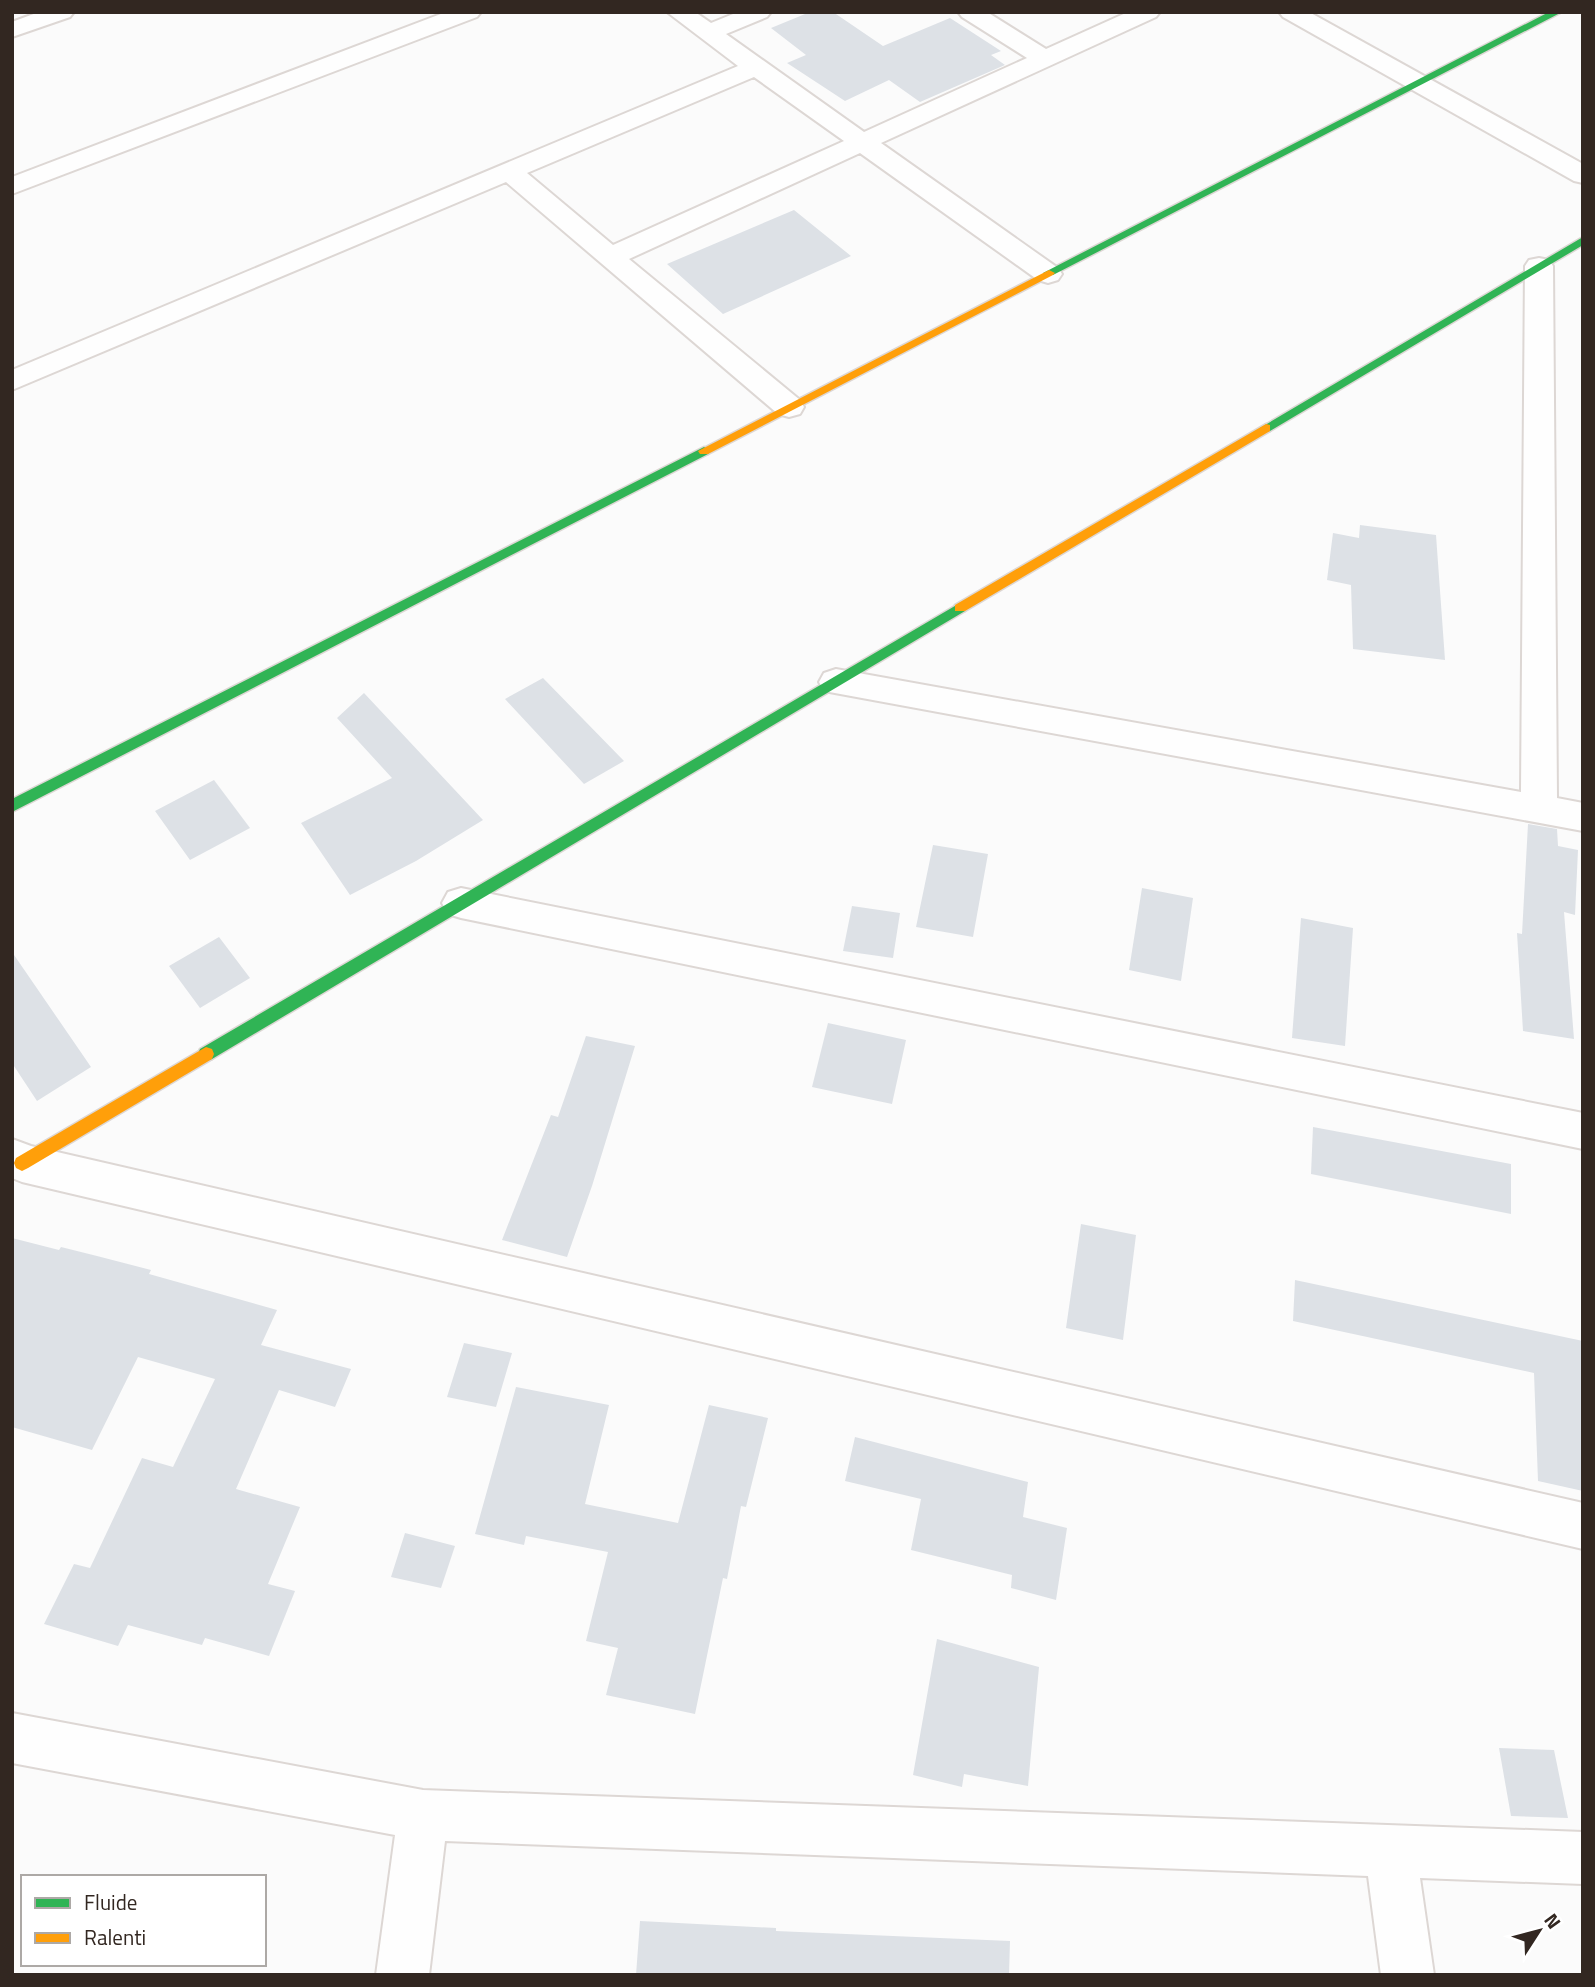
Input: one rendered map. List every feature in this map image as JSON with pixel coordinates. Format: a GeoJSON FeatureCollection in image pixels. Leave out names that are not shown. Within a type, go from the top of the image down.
{"type":"FeatureCollection","features":[{"type":"Feature","properties":{"kind":"street"},"geometry":{"type":"LineString","coordinates":[[12,30],[62,12]]}},
{"type":"Feature","properties":{"kind":"street"},"geometry":{"type":"LineString","coordinates":[[12,186],[469,12]]}},
{"type":"Feature","properties":{"kind":"street"},"geometry":{"type":"LineString","coordinates":[[679,12],[1048,274]]}},
{"type":"Feature","properties":{"kind":"street"},"geometry":{"type":"LineString","coordinates":[[709,33],[760,12]]}},
{"type":"Feature","properties":{"kind":"street"},"geometry":{"type":"LineString","coordinates":[[970,12],[1045,59]]}},
{"type":"Feature","properties":{"kind":"street"},"geometry":{"type":"LineString","coordinates":[[610,257],[1148,12]]}},
{"type":"Feature","properties":{"kind":"street"},"geometry":{"type":"LineString","coordinates":[[1291,12],[1583,175]]}},
{"type":"Feature","properties":{"kind":"street"},"geometry":{"type":"LineString","coordinates":[[12,806],[1557,12]]}},
{"type":"Feature","properties":{"kind":"street"},"geometry":{"type":"LineString","coordinates":[[12,381],[756,67]]}},
{"type":"Feature","properties":{"kind":"street"},"geometry":{"type":"LineString","coordinates":[[508,171],[789,407]]}},
{"type":"Feature","properties":{"kind":"street"},"geometry":{"type":"LineString","coordinates":[[17,1160],[461,903],[1583,240]]}},
{"type":"Feature","properties":{"kind":"street"},"geometry":{"type":"LineString","coordinates":[[1539,266],[1539,809]]}},
{"type":"Feature","properties":{"kind":"street"},"geometry":{"type":"LineString","coordinates":[[836,682],[1583,817]]}},
{"type":"Feature","properties":{"kind":"street"},"geometry":{"type":"LineString","coordinates":[[461,903],[1583,1131]]}},
{"type":"Feature","properties":{"kind":"street"},"geometry":{"type":"LineString","coordinates":[[17,1160],[1583,1526]]}},
{"type":"Feature","properties":{"kind":"street"},"geometry":{"type":"LineString","coordinates":[[12,1738],[423,1815],[1583,1858]]}},
{"type":"Feature","properties":{"kind":"street"},"geometry":{"type":"LineString","coordinates":[[402,1975],[423,1815]]}},
{"type":"Feature","properties":{"kind":"street"},"geometry":{"type":"LineString","coordinates":[[1390,1851],[1408,1975]]}},
{"type":"Feature","properties":{"kind":"building"},"geometry":{"type":"Polygon","coordinates":[[[810,12],[833,12],[883,46],[950,18],[1001,51],[991,55],[1005,65],[920,102],[889,80],[845,101],[787,63],[806,55],[771,28],[810,12]]]}},
{"type":"Feature","properties":{"kind":"building"},"geometry":{"type":"Polygon","coordinates":[[[794,210],[851,256],[723,314],[667,264],[794,210]]]}},
{"type":"Feature","properties":{"kind":"building"},"geometry":{"type":"Polygon","coordinates":[[[1360,525],[1436,535],[1445,660],[1353,649],[1351,585],[1327,580],[1333,533],[1359,538],[1360,525]]]}},
{"type":"Feature","properties":{"kind":"building"},"geometry":{"type":"Polygon","coordinates":[[[543,678],[624,761],[584,784],[505,699],[543,678]]]}},
{"type":"Feature","properties":{"kind":"building"},"geometry":{"type":"Polygon","coordinates":[[[364,693],[483,820],[416,861],[350,895],[301,823],[392,778],[337,718],[364,693]]]}},
{"type":"Feature","properties":{"kind":"building"},"geometry":{"type":"Polygon","coordinates":[[[214,780],[250,828],[190,860],[155,811],[214,780]]]}},
{"type":"Feature","properties":{"kind":"building"},"geometry":{"type":"Polygon","coordinates":[[[1528,824],[1557,829],[1558,846],[1578,850],[1575,915],[1564,912],[1574,1039],[1523,1031],[1517,933],[1522,934],[1528,824]]]}},
{"type":"Feature","properties":{"kind":"building"},"geometry":{"type":"Polygon","coordinates":[[[933,845],[988,854],[973,937],[916,927],[933,845]]]}},
{"type":"Feature","properties":{"kind":"building"},"geometry":{"type":"Polygon","coordinates":[[[1142,888],[1193,898],[1181,981],[1129,970],[1142,888]]]}},
{"type":"Feature","properties":{"kind":"building"},"geometry":{"type":"Polygon","coordinates":[[[852,906],[900,913],[893,958],[843,951],[852,906]]]}},
{"type":"Feature","properties":{"kind":"building"},"geometry":{"type":"Polygon","coordinates":[[[1301,918],[1353,928],[1345,1046],[1292,1038],[1301,918]]]}},
{"type":"Feature","properties":{"kind":"building"},"geometry":{"type":"Polygon","coordinates":[[[219,937],[250,978],[200,1008],[169,966],[219,937]]]}},
{"type":"Feature","properties":{"kind":"building"},"geometry":{"type":"Polygon","coordinates":[[[12,952],[91,1067],[37,1101],[12,1063],[12,952]]]}},
{"type":"Feature","properties":{"kind":"building"},"geometry":{"type":"Polygon","coordinates":[[[828,1023],[906,1040],[892,1104],[812,1087],[828,1023]]]}},
{"type":"Feature","properties":{"kind":"building"},"geometry":{"type":"Polygon","coordinates":[[[586,1036],[635,1046],[567,1257],[502,1240],[551,1115],[558,1117],[586,1036]]]}},
{"type":"Feature","properties":{"kind":"building"},"geometry":{"type":"Polygon","coordinates":[[[1313,1127],[1511,1164],[1511,1214],[1311,1174],[1313,1127]]]}},
{"type":"Feature","properties":{"kind":"building"},"geometry":{"type":"Polygon","coordinates":[[[1081,1224],[1136,1235],[1123,1340],[1066,1328],[1081,1224]]]}},
{"type":"Feature","properties":{"kind":"building"},"geometry":{"type":"Polygon","coordinates":[[[12,1238],[59,1250],[61,1247],[151,1270],[149,1274],[277,1310],[261,1345],[351,1369],[335,1407],[279,1390],[236,1489],[300,1507],[268,1584],[295,1591],[269,1656],[205,1638],[202,1645],[128,1625],[118,1646],[44,1624],[74,1564],[90,1568],[142,1458],[173,1467],[215,1379],[138,1357],[92,1450],[12,1427],[12,1238]]]}},
{"type":"Feature","properties":{"kind":"building"},"geometry":{"type":"Polygon","coordinates":[[[1295,1280],[1583,1341],[1583,1491],[1538,1481],[1534,1373],[1293,1321],[1295,1280]]]}},
{"type":"Feature","properties":{"kind":"building"},"geometry":{"type":"Polygon","coordinates":[[[464,1343],[512,1353],[496,1407],[447,1397],[464,1343]]]}},
{"type":"Feature","properties":{"kind":"building"},"geometry":{"type":"Polygon","coordinates":[[[516,1387],[609,1405],[585,1504],[678,1523],[709,1405],[768,1418],[746,1507],[741,1506],[727,1579],[723,1578],[695,1714],[606,1695],[618,1648],[586,1641],[608,1552],[526,1536],[524,1545],[475,1534],[516,1387]]]}},
{"type":"Feature","properties":{"kind":"building"},"geometry":{"type":"Polygon","coordinates":[[[855,1437],[1028,1482],[1023,1517],[1067,1528],[1056,1600],[1011,1588],[1012,1575],[911,1550],[921,1499],[845,1481],[855,1437]]]}},
{"type":"Feature","properties":{"kind":"building"},"geometry":{"type":"Polygon","coordinates":[[[405,1533],[455,1546],[441,1588],[391,1577],[405,1533]]]}},
{"type":"Feature","properties":{"kind":"building"},"geometry":{"type":"Polygon","coordinates":[[[937,1639],[1039,1667],[1028,1786],[964,1774],[962,1787],[913,1775],[937,1639]]]}},
{"type":"Feature","properties":{"kind":"building"},"geometry":{"type":"Polygon","coordinates":[[[1499,1748],[1554,1750],[1568,1818],[1511,1816],[1499,1748]]]}},
{"type":"Feature","properties":{"kind":"building"},"geometry":{"type":"Polygon","coordinates":[[[640,1921],[776,1928],[776,1931],[1010,1941],[1009,1975],[636,1975],[640,1921]]]}},
{"type":"Feature","properties":{"kind":"traffic: fast"},"geometry":{"type":"LineString","coordinates":[[1049,273],[1557,12]]}},
{"type":"Feature","properties":{"kind":"traffic: fast"},"geometry":{"type":"LineString","coordinates":[[1266,428],[1583,240]]}},
{"type":"Feature","properties":{"kind":"traffic: fast"},"geometry":{"type":"LineString","coordinates":[[12,806],[704,451]]}},
{"type":"Feature","properties":{"kind":"traffic: fast"},"geometry":{"type":"LineString","coordinates":[[206,1054],[960,608]]}},
{"type":"Feature","properties":{"kind":"traffic: slow"},"geometry":{"type":"LineString","coordinates":[[704,451],[1049,273]]}},
{"type":"Feature","properties":{"kind":"traffic: slow"},"geometry":{"type":"LineString","coordinates":[[960,608],[1266,428]]}},
{"type":"Feature","properties":{"kind":"traffic: slow"},"geometry":{"type":"LineString","coordinates":[[22,1163],[206,1054]]}}]}
